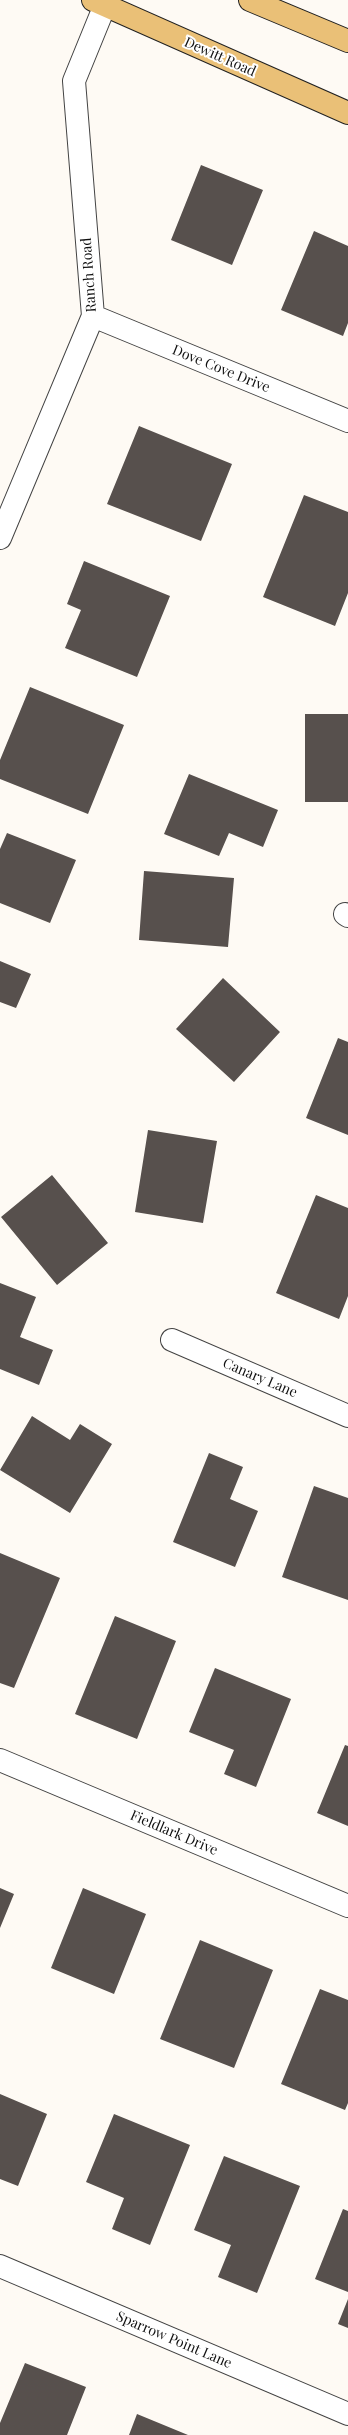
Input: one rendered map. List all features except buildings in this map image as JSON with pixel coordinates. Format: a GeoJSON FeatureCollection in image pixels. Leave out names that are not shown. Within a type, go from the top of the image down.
{"type":"FeatureCollection","features":[{"type":"Feature","properties":{"kind":"main road"},"geometry":{"type":"LineString","coordinates":[[250,0],[348,41]]}},
{"type":"Feature","properties":{"kind":"main road","name":"Dewitt Road"},"geometry":{"type":"LineString","coordinates":[[101,2],[348,113]]}},
{"type":"Feature","properties":{"kind":"street","name":"Ranch Road"},"geometry":{"type":"LineString","coordinates":[[0,538],[93,316],[74,81],[101,2]]}},
{"type":"Feature","properties":{"kind":"street","name":"Dove Cove Drive"},"geometry":{"type":"LineString","coordinates":[[93,316],[348,422]]}},
{"type":"Feature","properties":{"kind":"street","name":"Canary Lane"},"geometry":{"type":"LineString","coordinates":[[172,1340],[348,1416]]}},
{"type":"Feature","properties":{"kind":"street","name":"Fieldlark Drive"},"geometry":{"type":"LineString","coordinates":[[0,1760],[348,1906]]}},
{"type":"Feature","properties":{"kind":"street","name":"Sparrow Point Lane"},"geometry":{"type":"LineString","coordinates":[[0,2266],[348,2414]]}}]}
